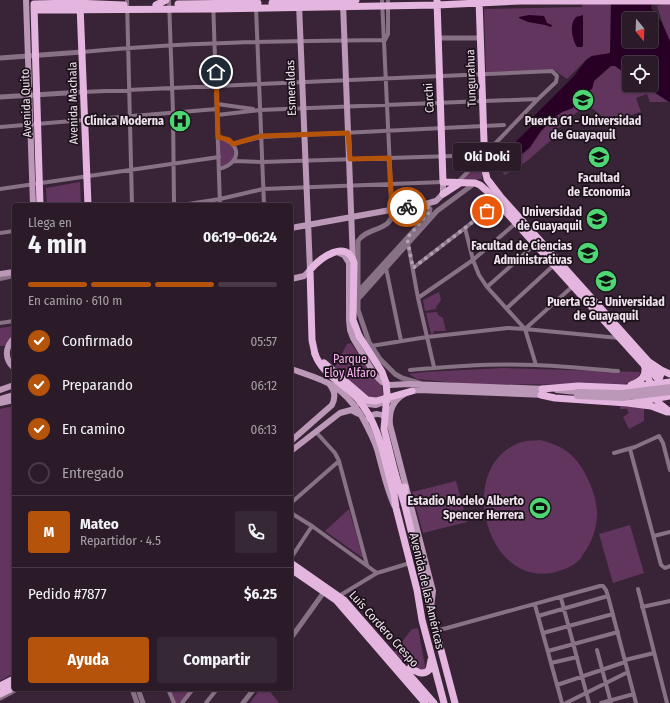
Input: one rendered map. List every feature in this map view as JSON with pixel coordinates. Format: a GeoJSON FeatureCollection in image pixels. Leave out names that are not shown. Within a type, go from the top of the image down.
{"type":"FeatureCollection","features":[{"type":"Feature","properties":{"kind":"main road","name":"Avenida Quito"},"geometry":{"type":"LineString","coordinates":[[26,0],[29,94],[34,123],[36,183],[40,203]]}},
{"type":"Feature","properties":{"kind":"main road"},"geometry":{"type":"LineString","coordinates":[[343,2],[356,0]]}},
{"type":"Feature","properties":{"kind":"main road"},"geometry":{"type":"LineString","coordinates":[[80,4],[89,10],[127,5],[168,3],[256,4],[479,1],[667,1]]}},
{"type":"Feature","properties":{"kind":"main road","name":"Tungurahua"},"geometry":{"type":"LineString","coordinates":[[479,1],[486,175],[490,185],[645,364]]}},
{"type":"Feature","properties":{"kind":"main road"},"geometry":{"type":"LineString","coordinates":[[343,2],[354,266],[358,288]]}},
{"type":"Feature","properties":{"kind":"main road","name":"Carchi"},"geometry":{"type":"LineString","coordinates":[[437,2],[443,194]]}},
{"type":"Feature","properties":{"kind":"main road"},"geometry":{"type":"LineString","coordinates":[[34,5],[156,5],[168,3]]}},
{"type":"Feature","properties":{"kind":"main road","name":"Esmeraldas"},"geometry":{"type":"LineString","coordinates":[[299,3],[301,82],[310,270]]}},
{"type":"Feature","properties":{"kind":"main road","name":"Avenida Machala"},"geometry":{"type":"LineString","coordinates":[[80,4],[88,203]]}},
{"type":"Feature","properties":{"kind":"main road","name":"Avenida Quito"},"geometry":{"type":"LineString","coordinates":[[34,5],[36,55],[40,94],[34,123]]}},
{"type":"Feature","properties":{"kind":"main road"},"geometry":{"type":"LineString","coordinates":[[443,182],[475,183],[484,187],[619,338],[645,364],[668,373]]}},
{"type":"Feature","properties":{"kind":"main road","name":"Avenida Quito"},"geometry":{"type":"LineString","coordinates":[[33,203],[36,183]]}},
{"type":"Feature","properties":{"kind":"main road"},"geometry":{"type":"LineString","coordinates":[[293,228],[434,202],[458,183]]}},
{"type":"Feature","properties":{"kind":"main road"},"geometry":{"type":"LineString","coordinates":[[293,279],[304,276],[318,261],[339,251],[350,256],[354,266]]}},
{"type":"Feature","properties":{"kind":"main road"},"geometry":{"type":"LineString","coordinates":[[330,254],[340,253],[348,260],[350,330],[377,378],[387,385],[428,385],[577,394],[616,398],[670,392]]}},
{"type":"Feature","properties":{"kind":"main road","name":"Avenida de las Américas"},"geometry":{"type":"LineString","coordinates":[[354,266],[354,324],[359,336],[382,372],[386,383],[387,394],[384,429],[396,508],[417,590],[422,620],[444,703]]}},
{"type":"Feature","properties":{"kind":"main road","name":"Avenida de las Américas"},"geometry":{"type":"LineString","coordinates":[[310,270],[312,340],[315,354],[323,368],[351,392],[368,414],[405,506],[423,564]]}},
{"type":"Feature","properties":{"kind":"main road"},"geometry":{"type":"LineString","coordinates":[[0,274],[12,272]]}},
{"type":"Feature","properties":{"kind":"main road"},"geometry":{"type":"LineString","coordinates":[[354,312],[358,300]]}},
{"type":"Feature","properties":{"kind":"main road"},"geometry":{"type":"LineString","coordinates":[[12,340],[8,345],[7,356],[12,366]]}},
{"type":"Feature","properties":{"kind":"main road"},"geometry":{"type":"LineString","coordinates":[[312,340],[321,360],[326,367],[347,382],[364,399],[372,401],[409,392],[542,392],[578,386],[617,388],[670,382]]}},
{"type":"Feature","properties":{"kind":"main road"},"geometry":{"type":"LineString","coordinates":[[645,364],[650,385],[656,398],[660,404],[670,412]]}},
{"type":"Feature","properties":{"kind":"main road"},"geometry":{"type":"LineString","coordinates":[[617,388],[627,387],[641,380],[645,372],[645,364]]}},
{"type":"Feature","properties":{"kind":"main road"},"geometry":{"type":"LineString","coordinates":[[293,370],[328,382],[340,389],[350,399],[375,442],[390,495],[396,508]]}},
{"type":"Feature","properties":{"kind":"main road"},"geometry":{"type":"LineString","coordinates":[[293,439],[333,402],[335,397],[334,391],[328,382]]}},
{"type":"Feature","properties":{"kind":"main road"},"geometry":{"type":"LineString","coordinates":[[0,390],[12,386]]}},
{"type":"Feature","properties":{"kind":"main road"},"geometry":{"type":"LineString","coordinates":[[633,387],[640,390],[642,394],[640,399],[635,402]]}},
{"type":"Feature","properties":{"kind":"main road"},"geometry":{"type":"LineString","coordinates":[[577,394],[616,394],[670,387]]}},
{"type":"Feature","properties":{"kind":"main road"},"geometry":{"type":"LineString","coordinates":[[350,399],[364,404],[376,405],[409,392]]}},
{"type":"Feature","properties":{"kind":"main road"},"geometry":{"type":"LineString","coordinates":[[390,425],[392,406],[398,398],[409,392]]}},
{"type":"Feature","properties":{"kind":"main road"},"geometry":{"type":"LineString","coordinates":[[542,392],[561,399],[627,403],[651,406],[670,412]]}},
{"type":"Feature","properties":{"kind":"main road"},"geometry":{"type":"LineString","coordinates":[[0,399],[12,396]]}},
{"type":"Feature","properties":{"kind":"main road"},"geometry":{"type":"LineString","coordinates":[[627,403],[670,396]]}},
{"type":"Feature","properties":{"kind":"main road"},"geometry":{"type":"LineString","coordinates":[[0,403],[12,400]]}},
{"type":"Feature","properties":{"kind":"main road"},"geometry":{"type":"LineString","coordinates":[[670,403],[670,408]]}},
{"type":"Feature","properties":{"kind":"main road"},"geometry":{"type":"LineString","coordinates":[[293,449],[344,411],[350,410],[360,415]]}},
{"type":"Feature","properties":{"kind":"main road"},"geometry":{"type":"LineString","coordinates":[[368,429],[368,418],[374,414],[385,417],[390,425]]}},
{"type":"Feature","properties":{"kind":"main road","name":"Avenida de las Américas"},"geometry":{"type":"LineString","coordinates":[[390,425],[423,564],[436,631],[455,703]]}},
{"type":"Feature","properties":{"kind":"main road"},"geometry":{"type":"LineString","coordinates":[[405,487],[405,506]]}},
{"type":"Feature","properties":{"kind":"main road","name":"Luís Cordero Crespo"},"geometry":{"type":"LineString","coordinates":[[293,564],[339,596],[398,661],[408,669],[434,703]]}},
{"type":"Feature","properties":{"kind":"main road"},"geometry":{"type":"LineString","coordinates":[[293,570],[336,600],[425,703]]}},
{"type":"Feature","properties":{"kind":"main road"},"geometry":{"type":"LineString","coordinates":[[408,669],[419,673],[427,672],[430,670],[431,656]]}},
{"type":"Feature","properties":{"kind":"main road"},"geometry":{"type":"LineString","coordinates":[[408,669],[439,703]]}},
{"type":"Feature","properties":{"kind":"main road"},"geometry":{"type":"LineString","coordinates":[[0,686],[12,680]]}},
{"type":"Feature","properties":{"kind":"main road"},"geometry":{"type":"LineString","coordinates":[[0,694],[12,689]]}},
{"type":"Feature","properties":{"kind":"street"},"geometry":{"type":"LineString","coordinates":[[168,3],[173,113],[174,203]]}},
{"type":"Feature","properties":{"kind":"street"},"geometry":{"type":"LineString","coordinates":[[385,3],[384,40],[393,216],[390,222],[362,236],[358,241],[359,316],[371,346],[380,359],[398,377],[428,385]]}},
{"type":"Feature","properties":{"kind":"street"},"geometry":{"type":"LineString","coordinates":[[213,4],[220,203]]}},
{"type":"Feature","properties":{"kind":"street"},"geometry":{"type":"LineString","coordinates":[[256,4],[264,203]]}},
{"type":"Feature","properties":{"kind":"street"},"geometry":{"type":"LineString","coordinates":[[127,5],[132,203]]}},
{"type":"Feature","properties":{"kind":"street"},"geometry":{"type":"LineString","coordinates":[[438,38],[481,38]]}},
{"type":"Feature","properties":{"kind":"street"},"geometry":{"type":"LineString","coordinates":[[0,58],[128,48],[257,42],[384,40]]}},
{"type":"Feature","properties":{"kind":"street"},"geometry":{"type":"LineString","coordinates":[[0,97],[29,94],[552,71],[557,76],[556,82],[458,183]]}},
{"type":"Feature","properties":{"kind":"street"},"geometry":{"type":"LineString","coordinates":[[217,115],[260,110],[538,99]]}},
{"type":"Feature","properties":{"kind":"street"},"geometry":{"type":"LineString","coordinates":[[217,104],[260,110]]}},
{"type":"Feature","properties":{"kind":"street"},"geometry":{"type":"LineString","coordinates":[[0,127],[217,109]]}},
{"type":"Feature","properties":{"kind":"street"},"geometry":{"type":"LineString","coordinates":[[233,144],[261,136],[504,125]]}},
{"type":"Feature","properties":{"kind":"street"},"geometry":{"type":"LineString","coordinates":[[218,137],[229,140],[233,144],[236,152],[234,161],[219,169]]}},
{"type":"Feature","properties":{"kind":"street"},"geometry":{"type":"LineString","coordinates":[[234,161],[262,162],[485,155]]}},
{"type":"Feature","properties":{"kind":"street"},"geometry":{"type":"LineString","coordinates":[[0,189],[218,157]]}},
{"type":"Feature","properties":{"kind":"street"},"geometry":{"type":"LineString","coordinates":[[195,203],[220,199],[263,188],[443,182]]}},
{"type":"Feature","properties":{"kind":"street"},"geometry":{"type":"LineString","coordinates":[[358,288],[442,207],[475,183]]}},
{"type":"Feature","properties":{"kind":"street"},"geometry":{"type":"LineString","coordinates":[[413,268],[498,202]]}},
{"type":"Feature","properties":{"kind":"street"},"geometry":{"type":"LineString","coordinates":[[358,300],[430,213],[429,208],[423,204]]}},
{"type":"Feature","properties":{"kind":"street"},"geometry":{"type":"LineString","coordinates":[[418,298],[473,260],[516,224]]}},
{"type":"Feature","properties":{"kind":"street"},"geometry":{"type":"LineString","coordinates":[[465,228],[473,260],[479,275],[487,287],[525,329],[536,365]]}},
{"type":"Feature","properties":{"kind":"street"},"geometry":{"type":"LineString","coordinates":[[0,233],[12,231]]}},
{"type":"Feature","properties":{"kind":"street"},"geometry":{"type":"LineString","coordinates":[[408,240],[418,298],[434,368]]}},
{"type":"Feature","properties":{"kind":"street"},"geometry":{"type":"LineString","coordinates":[[487,287],[530,249]]}},
{"type":"Feature","properties":{"kind":"street"},"geometry":{"type":"LineString","coordinates":[[507,308],[554,264]]}},
{"type":"Feature","properties":{"kind":"street"},"geometry":{"type":"LineString","coordinates":[[386,268],[401,341]]}},
{"type":"Feature","properties":{"kind":"street"},"geometry":{"type":"LineString","coordinates":[[0,279],[12,276]]}},
{"type":"Feature","properties":{"kind":"street"},"geometry":{"type":"LineString","coordinates":[[525,329],[574,286]]}},
{"type":"Feature","properties":{"kind":"street"},"geometry":{"type":"LineString","coordinates":[[0,323],[12,321]]}},
{"type":"Feature","properties":{"kind":"street"},"geometry":{"type":"LineString","coordinates":[[371,346],[490,329],[525,329],[619,338]]}},
{"type":"Feature","properties":{"kind":"street"},"geometry":{"type":"LineString","coordinates":[[410,370],[485,365],[536,365],[618,371]]}},
{"type":"Feature","properties":{"kind":"street"},"geometry":{"type":"LineString","coordinates":[[316,432],[335,453],[339,461],[367,565]]}},
{"type":"Feature","properties":{"kind":"street"},"geometry":{"type":"LineString","coordinates":[[614,453],[630,449],[659,436],[663,443],[670,470]]}},
{"type":"Feature","properties":{"kind":"street"},"geometry":{"type":"LineString","coordinates":[[630,449],[661,565],[665,568],[670,566]]}},
{"type":"Feature","properties":{"kind":"street"},"geometry":{"type":"LineString","coordinates":[[293,501],[339,461]]}},
{"type":"Feature","properties":{"kind":"street"},"geometry":{"type":"LineString","coordinates":[[293,514],[312,526],[377,573]]}},
{"type":"Feature","properties":{"kind":"street"},"geometry":{"type":"LineString","coordinates":[[293,555],[312,526]]}},
{"type":"Feature","properties":{"kind":"street"},"geometry":{"type":"LineString","coordinates":[[654,536],[670,532]]}},
{"type":"Feature","properties":{"kind":"street"},"geometry":{"type":"LineString","coordinates":[[339,596],[377,573],[410,563]]}},
{"type":"Feature","properties":{"kind":"street"},"geometry":{"type":"LineString","coordinates":[[436,631],[603,586],[608,596],[636,703]]}},
{"type":"Feature","properties":{"kind":"street"},"geometry":{"type":"LineString","coordinates":[[638,589],[667,703]]}},
{"type":"Feature","properties":{"kind":"street"},"geometry":{"type":"LineString","coordinates":[[293,635],[324,592]]}},
{"type":"Feature","properties":{"kind":"street"},"geometry":{"type":"LineString","coordinates":[[538,616],[608,596]]}},
{"type":"Feature","properties":{"kind":"street"},"geometry":{"type":"LineString","coordinates":[[561,598],[589,703]]}},
{"type":"Feature","properties":{"kind":"street"},"geometry":{"type":"LineString","coordinates":[[642,607],[670,601]]}},
{"type":"Feature","properties":{"kind":"street"},"geometry":{"type":"LineString","coordinates":[[535,605],[562,703]]}},
{"type":"Feature","properties":{"kind":"street"},"geometry":{"type":"LineString","coordinates":[[543,633],[613,614]]}},
{"type":"Feature","properties":{"kind":"street"},"geometry":{"type":"LineString","coordinates":[[548,650],[618,632]]}},
{"type":"Feature","properties":{"kind":"street"},"geometry":{"type":"LineString","coordinates":[[597,650],[611,702]]}},
{"type":"Feature","properties":{"kind":"street"},"geometry":{"type":"LineString","coordinates":[[558,686],[625,661],[654,653]]}},
{"type":"Feature","properties":{"kind":"street"},"geometry":{"type":"LineString","coordinates":[[551,662],[577,657]]}},
{"type":"Feature","properties":{"kind":"street"},"geometry":{"type":"LineString","coordinates":[[566,703],[628,672]]}},
{"type":"Feature","properties":{"kind":"street"},"geometry":{"type":"LineString","coordinates":[[0,698],[12,690]]}},
{"type":"Feature","properties":{"kind":"street"},"geometry":{"type":"LineString","coordinates":[[133,691],[137,703]]}},
{"type":"Feature","properties":{"kind":"street"},"geometry":{"type":"LineString","coordinates":[[139,691],[143,703]]}},
{"type":"Feature","properties":{"kind":"street"},"geometry":{"type":"LineString","coordinates":[[169,691],[174,703]]}},
{"type":"Feature","properties":{"kind":"street"},"geometry":{"type":"LineString","coordinates":[[182,703],[191,691]]}},
{"type":"Feature","properties":{"kind":"street"},"geometry":{"type":"LineString","coordinates":[[206,703],[215,691]]}},
{"type":"Feature","properties":{"kind":"street"},"geometry":{"type":"LineString","coordinates":[[243,703],[252,691]]}},
{"type":"Feature","properties":{"kind":"street"},"geometry":{"type":"LineString","coordinates":[[601,703],[611,702],[634,694]]}},
{"type":"Feature","properties":{"kind":"green space"},"geometry":{"type":"Polygon","coordinates":[[[583,0],[611,0],[611,51],[609,54],[592,56],[567,79],[553,69],[486,72],[484,9],[582,7],[583,0]]]}},
{"type":"Feature","properties":{"kind":"green space"},"geometry":{"type":"Polygon","coordinates":[[[670,4],[670,41],[657,6],[670,4]]]}},
{"type":"Feature","properties":{"kind":"green space"},"geometry":{"type":"Polygon","coordinates":[[[610,66],[615,66],[622,71],[622,92],[653,92],[668,102],[650,102],[647,94],[636,98],[641,112],[609,122],[587,104],[564,123],[554,133],[550,141],[527,161],[505,175],[502,172],[530,148],[541,131],[555,117],[562,112],[573,108],[581,97],[592,89],[594,81],[610,66]]]}},
{"type":"Feature","properties":{"kind":"green space"},"geometry":{"type":"Polygon","coordinates":[[[223,140],[232,147],[234,153],[232,160],[229,163],[220,167],[220,141],[223,140]]]}},
{"type":"Feature","properties":{"kind":"green space"},"geometry":{"type":"Polygon","coordinates":[[[482,162],[482,179],[460,181],[482,162]]]}},
{"type":"Feature","properties":{"kind":"green space"},"geometry":{"type":"Polygon","coordinates":[[[80,182],[81,203],[47,203],[46,188],[80,182]]]}},
{"type":"Feature","properties":{"kind":"green space"},"geometry":{"type":"Polygon","coordinates":[[[439,292],[441,300],[436,309],[425,311],[423,300],[439,292]]]}},
{"type":"Feature","properties":{"kind":"green space"},"geometry":{"type":"Polygon","coordinates":[[[437,312],[438,315],[443,318],[446,331],[434,331],[433,334],[431,334],[426,313],[437,312]]]}},
{"type":"Feature","properties":{"kind":"green space"},"geometry":{"type":"Polygon","coordinates":[[[12,326],[12,340],[7,346],[0,346],[0,328],[12,326]]]}},
{"type":"Feature","properties":{"kind":"green space","name":"Parque Eloy Alfaro"},"geometry":{"type":"Polygon","coordinates":[[[351,343],[375,379],[382,384],[383,396],[370,399],[334,369],[347,344],[351,343]]]}},
{"type":"Feature","properties":{"kind":"green space"},"geometry":{"type":"Polygon","coordinates":[[[503,368],[640,372],[638,379],[629,383],[617,385],[466,384],[417,379],[409,374],[503,368]]]}},
{"type":"Feature","properties":{"kind":"green space"},"geometry":{"type":"Polygon","coordinates":[[[12,406],[12,674],[0,681],[0,409],[12,406]]]}},
{"type":"Feature","properties":{"kind":"green space"},"geometry":{"type":"Polygon","coordinates":[[[620,406],[644,408],[644,421],[629,429],[623,417],[629,413],[627,409],[620,409],[620,406]]]}},
{"type":"Feature","properties":{"kind":"green space","name":"Estadio Modelo Alberto Spencer Herrera"},"geometry":{"type":"Polygon","coordinates":[[[540,440],[567,451],[576,459],[590,482],[597,508],[595,531],[589,545],[580,559],[570,567],[551,573],[528,572],[509,561],[495,542],[486,520],[484,496],[489,473],[501,454],[522,442],[540,440]]]}},
{"type":"Feature","properties":{"kind":"green space"},"geometry":{"type":"Polygon","coordinates":[[[456,481],[467,522],[423,533],[412,492],[456,481]]]}},
{"type":"Feature","properties":{"kind":"green space"},"geometry":{"type":"Polygon","coordinates":[[[349,509],[363,558],[325,531],[349,509]]]}},
{"type":"Feature","properties":{"kind":"green space"},"geometry":{"type":"Polygon","coordinates":[[[630,525],[644,573],[613,583],[599,534],[630,525]]]}},
{"type":"Feature","properties":{"kind":"green space"},"geometry":{"type":"Polygon","coordinates":[[[418,628],[426,671],[411,668],[394,652],[412,629],[418,628]]]}},
{"type":"Feature","properties":{"kind":"green space"},"geometry":{"type":"Polygon","coordinates":[[[171,691],[189,691],[180,703],[175,703],[171,691]]]}},
{"type":"Feature","properties":{"kind":"green space"},"geometry":{"type":"Polygon","coordinates":[[[259,691],[270,691],[279,703],[250,703],[259,691]]]}},
{"type":"Feature","properties":{"kind":"shaded area"},"geometry":{"type":"Polygon","coordinates":[[[611,0],[653,0],[651,8],[654,12],[622,12],[622,48],[658,48],[658,18],[670,41],[670,102],[654,92],[658,92],[658,56],[622,56],[622,71],[615,66],[611,66],[594,81],[592,89],[576,102],[573,108],[562,112],[555,117],[541,131],[530,147],[501,171],[496,166],[495,161],[535,122],[533,117],[574,76],[586,60],[592,56],[610,53],[611,0]]]}},
{"type":"Feature","properties":{"kind":"shaded area"},"geometry":{"type":"Polygon","coordinates":[[[529,15],[544,16],[547,23],[552,25],[551,27],[528,22],[519,18],[529,15]]]}},
{"type":"Feature","properties":{"kind":"shaded area"},"geometry":{"type":"Polygon","coordinates":[[[583,15],[583,45],[582,47],[577,47],[573,36],[572,24],[576,17],[583,15]]]}},
{"type":"Feature","properties":{"kind":"way so far"},"geometry":{"type":"LineString","coordinates":[[407,207],[423,204],[430,209],[430,213],[407,238],[413,268],[487,211]]}},
{"type":"Feature","properties":{"kind":"place","name":"Puerta G1 - Universidad de Guayaquil"},"geometry":{"type":"Point","coordinates":[583,100]}},
{"type":"Feature","properties":{"kind":"place","name":"Clínica Moderna"},"geometry":{"type":"Point","coordinates":[180,121]}},
{"type":"Feature","properties":{"kind":"place","name":"Facultad de Economía"},"geometry":{"type":"Point","coordinates":[599,157]}},
{"type":"Feature","properties":{"kind":"place","name":"Oki Doki"},"geometry":{"type":"Point","coordinates":[487,211]}},
{"type":"Feature","properties":{"kind":"place","name":"Universidad de Guayaquil"},"geometry":{"type":"Point","coordinates":[597,219]}},
{"type":"Feature","properties":{"kind":"place","name":"Facultad de Ciencias Administrativas"},"geometry":{"type":"Point","coordinates":[588,253]}},
{"type":"Feature","properties":{"kind":"place","name":"Puerta G3 - Universidad de Guayaquil"},"geometry":{"type":"Point","coordinates":[606,281]}},
{"type":"Feature","properties":{"kind":"place","name":"Estadio Modelo Alberto Spencer Herrera"},"geometry":{"type":"Point","coordinates":[540,508]}},
{"type":"Feature","properties":{"kind":"route"},"geometry":{"type":"LineString","coordinates":[[216,72],[218,137],[229,140],[233,144],[261,136],[348,133],[350,159],[389,158],[392,210],[407,207]]}}]}
